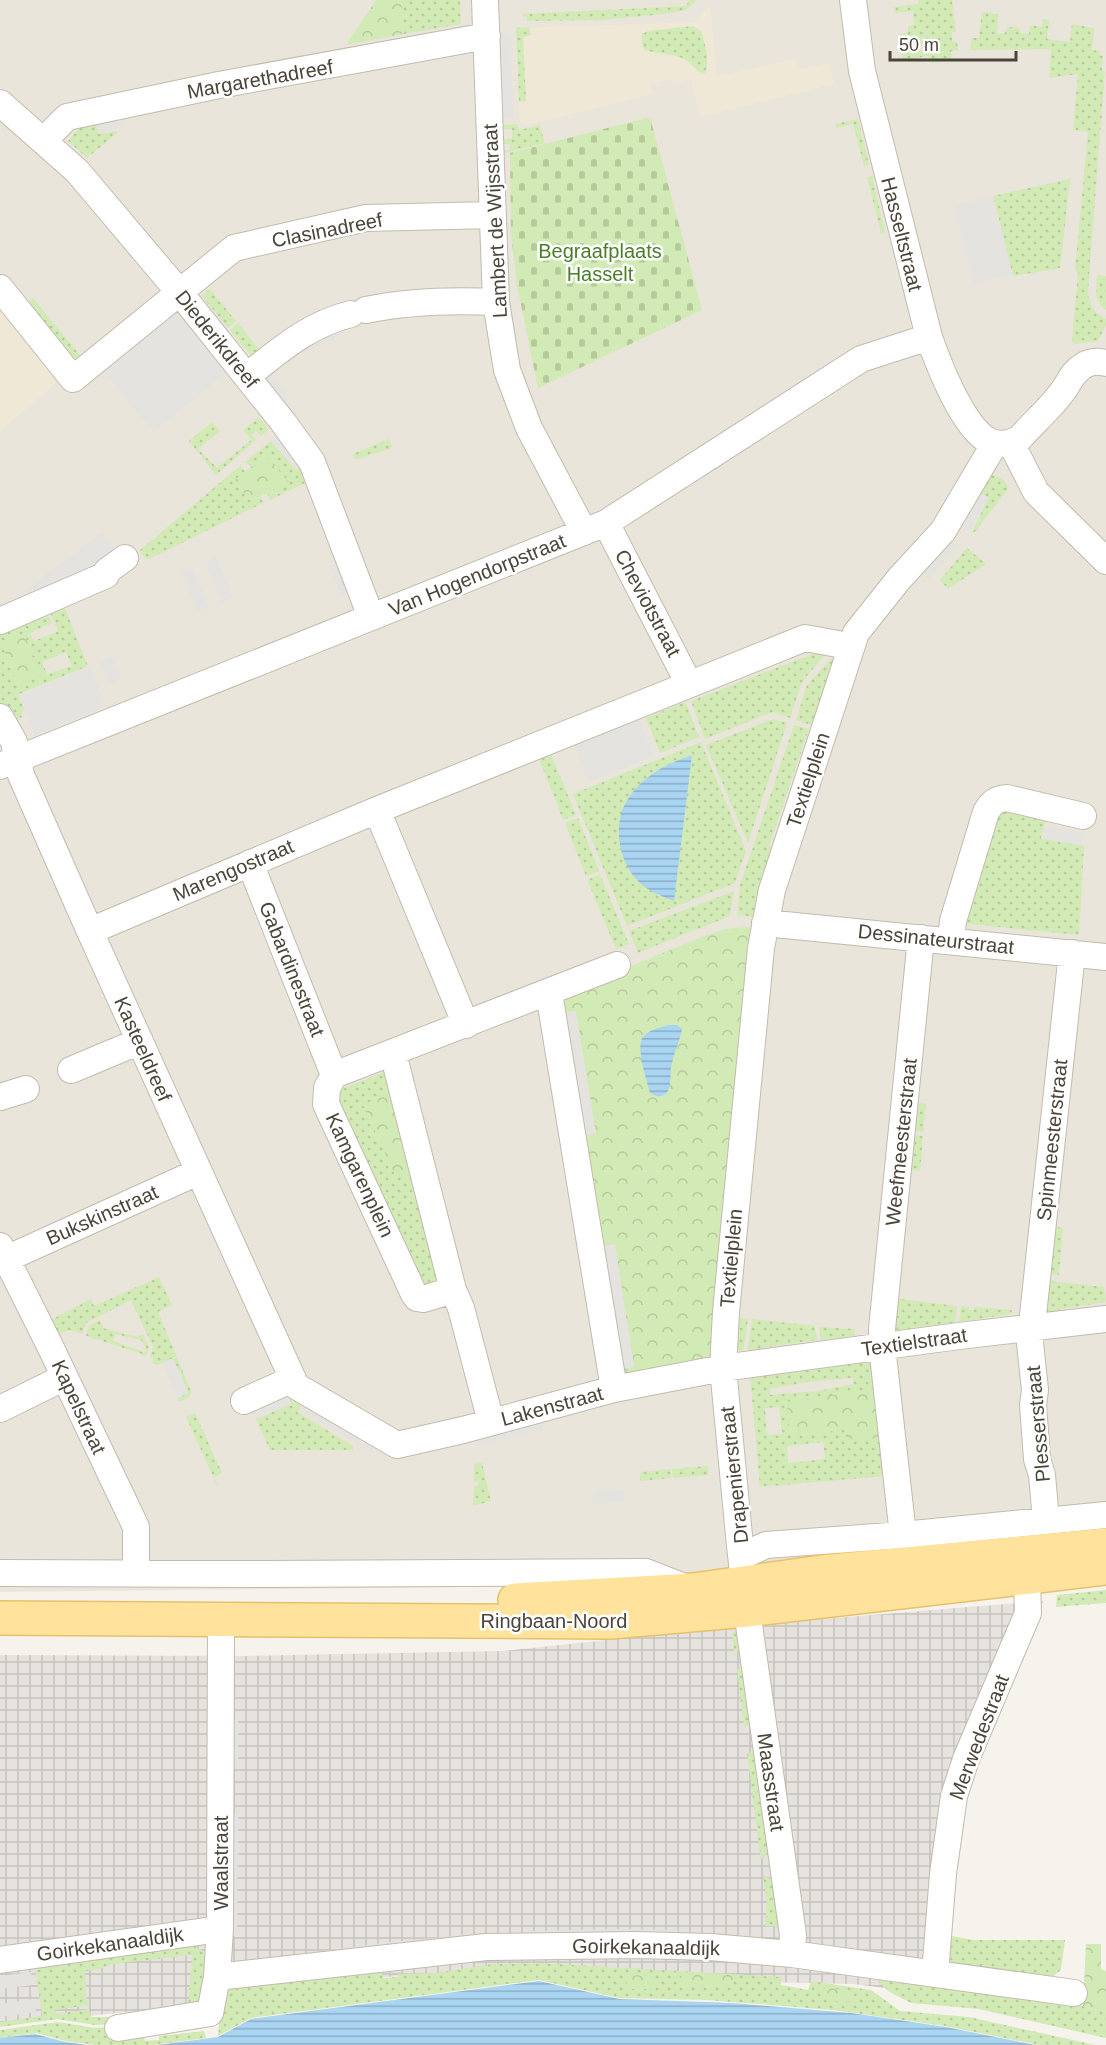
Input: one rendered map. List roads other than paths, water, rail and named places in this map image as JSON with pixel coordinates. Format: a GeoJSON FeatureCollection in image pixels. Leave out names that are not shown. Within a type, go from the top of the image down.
{"type":"FeatureCollection","features":[{"type":"Feature","properties":{"kind":"main road","name":"Ringbaan-Noord"},"geometry":{"type":"LineString","coordinates":[[0,1598],[491,1601],[571,1598],[693,1590],[922,1562],[1106,1545]]}},
{"type":"Feature","properties":{"kind":"main road","name":"Ringbaan-Noord"},"geometry":{"type":"LineString","coordinates":[[0,1618],[610,1622],[744,1583],[1028,1585],[1106,1568]]}},
{"type":"Feature","properties":{"kind":"street","name":"Lambert de Wijsstraat"},"geometry":{"type":"LineString","coordinates":[[485,0],[496,302],[507,370],[529,428],[595,528]]}},
{"type":"Feature","properties":{"kind":"street","name":"Hasseltstraat"},"geometry":{"type":"LineString","coordinates":[[853,0],[862,71],[929,336],[938,363],[973,428],[988,441],[1002,443],[1036,492],[1106,561]]}},
{"type":"Feature","properties":{"kind":"street","name":"Margarethadreef"},"geometry":{"type":"LineString","coordinates":[[43,141],[67,117],[219,85],[487,36]]}},
{"type":"Feature","properties":{"kind":"street","name":"Diederikdreef"},"geometry":{"type":"LineString","coordinates":[[0,103],[77,171],[180,293],[284,422],[312,462],[371,617]]}},
{"type":"Feature","properties":{"kind":"street","name":"Clasinadreef"},"geometry":{"type":"LineString","coordinates":[[0,288],[73,379],[234,248],[366,218],[492,215]]}},
{"type":"Feature","properties":{"kind":"street"},"geometry":{"type":"LineString","coordinates":[[247,376],[298,336],[340,317],[391,305],[446,300],[496,302]]}},
{"type":"Feature","properties":{"kind":"street","name":"Van Hogendorpstraat"},"geometry":{"type":"LineString","coordinates":[[9,762],[595,528],[861,358],[929,336]]}},
{"type":"Feature","properties":{"kind":"street","name":"Textielplein"},"geometry":{"type":"LineString","coordinates":[[723,1368],[727,1302],[765,923],[772,890],[856,633],[899,579],[942,531],[1002,443],[1020,438],[1065,387],[1071,375],[1085,364],[1094,362],[1104,368]]}},
{"type":"Feature","properties":{"kind":"street","name":"Cheviotstraat"},"geometry":{"type":"LineString","coordinates":[[595,528],[689,684]]}},
{"type":"Feature","properties":{"kind":"street"},"geometry":{"type":"LineString","coordinates":[[0,621],[106,575],[107,571],[125,558]]}},
{"type":"Feature","properties":{"kind":"street"},"geometry":{"type":"LineString","coordinates":[[466,1025],[377,810],[805,638],[838,644],[850,649]]}},
{"type":"Feature","properties":{"kind":"street","name":"Kasteeldreef"},"geometry":{"type":"LineString","coordinates":[[0,717],[14,742],[9,762],[21,775],[296,1386],[397,1445],[490,1422]]}},
{"type":"Feature","properties":{"kind":"street"},"geometry":{"type":"LineString","coordinates":[[951,940],[953,921],[986,812],[991,803],[997,799],[1007,798],[1083,816]]}},
{"type":"Feature","properties":{"kind":"street","name":"Marengostraat"},"geometry":{"type":"LineString","coordinates":[[90,932],[377,810]]}},
{"type":"Feature","properties":{"kind":"street","name":"Gabardinestraat"},"geometry":{"type":"LineString","coordinates":[[250,863],[334,1075]]}},
{"type":"Feature","properties":{"kind":"street","name":"Dessinateurstraat"},"geometry":{"type":"LineString","coordinates":[[765,923],[1106,957]]}},
{"type":"Feature","properties":{"kind":"street","name":"Weefmeesterstraat"},"geometry":{"type":"LineString","coordinates":[[903,1535],[882,1346],[885,1294],[921,938]]}},
{"type":"Feature","properties":{"kind":"street","name":"Spinmeesterstraat"},"geometry":{"type":"LineString","coordinates":[[1032,1327],[1072,952]]}},
{"type":"Feature","properties":{"kind":"street"},"geometry":{"type":"LineString","coordinates":[[334,1075],[617,965]]}},
{"type":"Feature","properties":{"kind":"street"},"geometry":{"type":"LineString","coordinates":[[549,993],[614,1389],[723,1368]]}},
{"type":"Feature","properties":{"kind":"street"},"geometry":{"type":"LineString","coordinates":[[71,1070],[140,1041]]}},
{"type":"Feature","properties":{"kind":"street"},"geometry":{"type":"LineString","coordinates":[[393,1053],[453,1290],[461,1308],[490,1422]]}},
{"type":"Feature","properties":{"kind":"street","name":"Kamgarenplein"},"geometry":{"type":"LineString","coordinates":[[334,1075],[327,1088],[326,1104],[414,1294],[417,1298],[423,1299],[453,1290]]}},
{"type":"Feature","properties":{"kind":"street"},"geometry":{"type":"LineString","coordinates":[[0,1097],[26,1089]]}},
{"type":"Feature","properties":{"kind":"street","name":"Bukskinstraat"},"geometry":{"type":"LineString","coordinates":[[2,1255],[198,1172]]}},
{"type":"Feature","properties":{"kind":"street","name":"Kapelstraat"},"geometry":{"type":"LineString","coordinates":[[2,1255],[65,1377],[136,1527],[136,1574]]}},
{"type":"Feature","properties":{"kind":"street","name":"Textielstraat"},"geometry":{"type":"LineString","coordinates":[[723,1368],[1106,1319]]}},
{"type":"Feature","properties":{"kind":"street","name":"Plesserstraat"},"geometry":{"type":"LineString","coordinates":[[1032,1327],[1030,1343],[1035,1390],[1034,1416],[1046,1521]]}},
{"type":"Feature","properties":{"kind":"street","name":"Drapenierstraat"},"geometry":{"type":"LineString","coordinates":[[723,1368],[744,1583]]}},
{"type":"Feature","properties":{"kind":"street"},"geometry":{"type":"LineString","coordinates":[[244,1401],[290,1372]]}},
{"type":"Feature","properties":{"kind":"street"},"geometry":{"type":"LineString","coordinates":[[0,1409],[65,1377]]}},
{"type":"Feature","properties":{"kind":"street","name":"Lakenstraat"},"geometry":{"type":"LineString","coordinates":[[490,1422],[614,1389]]}},
{"type":"Feature","properties":{"kind":"street","name":"Ringbaan-Noord"},"geometry":{"type":"LineString","coordinates":[[744,1583],[766,1545],[903,1535],[1106,1515]]}},
{"type":"Feature","properties":{"kind":"street","name":"Ringbaan-Noord"},"geometry":{"type":"LineString","coordinates":[[0,1573],[646,1572],[693,1590]]}},
{"type":"Feature","properties":{"kind":"street","name":"Maasstraat"},"geometry":{"type":"LineString","coordinates":[[744,1583],[793,1935],[792,1954]]}},
{"type":"Feature","properties":{"kind":"street","name":"Merwedestraat"},"geometry":{"type":"LineString","coordinates":[[935,1974],[943,1874],[954,1796],[966,1759],[1028,1613],[1028,1585]]}},
{"type":"Feature","properties":{"kind":"street","name":"Waalstraat"},"geometry":{"type":"LineString","coordinates":[[118,2028],[210,2013],[217,1977],[220,1929],[221,1619]]}},
{"type":"Feature","properties":{"kind":"street","name":"Goirkekanaaldijk"},"geometry":{"type":"LineString","coordinates":[[0,1960],[220,1929]]}},
{"type":"Feature","properties":{"kind":"street","name":"Goirkekanaaldijk"},"geometry":{"type":"LineString","coordinates":[[217,1977],[486,1947],[636,1945],[710,1947],[792,1954],[1074,1993]]}},
{"type":"Feature","properties":{"kind":"water"},"geometry":{"type":"Polygon","coordinates":[[[692,755],[674,901],[646,888],[631,873],[619,842],[620,819],[628,799],[641,783],[674,762],[692,755]]]}},
{"type":"Feature","properties":{"kind":"water"},"geometry":{"type":"Polygon","coordinates":[[[669,1025],[677,1025],[682,1029],[672,1062],[667,1093],[658,1096],[650,1093],[640,1048],[643,1037],[648,1032],[669,1025]]]}},
{"type":"Feature","properties":{"kind":"water"},"geometry":{"type":"Polygon","coordinates":[[[539,1981],[619,1999],[732,2003],[851,2013],[946,2027],[1035,2045],[158,2045],[218,2037],[251,2019],[539,1981]]]}},
{"type":"Feature","properties":{"kind":"water"},"geometry":{"type":"Polygon","coordinates":[[[35,2034],[87,2045],[0,2045],[0,2038],[35,2034]]]}},
{"type":"Feature","properties":{"kind":"park label","name":"Begraafplaats Hasselt"},"geometry":{"type":"Point","coordinates":[600,262]}}]}
